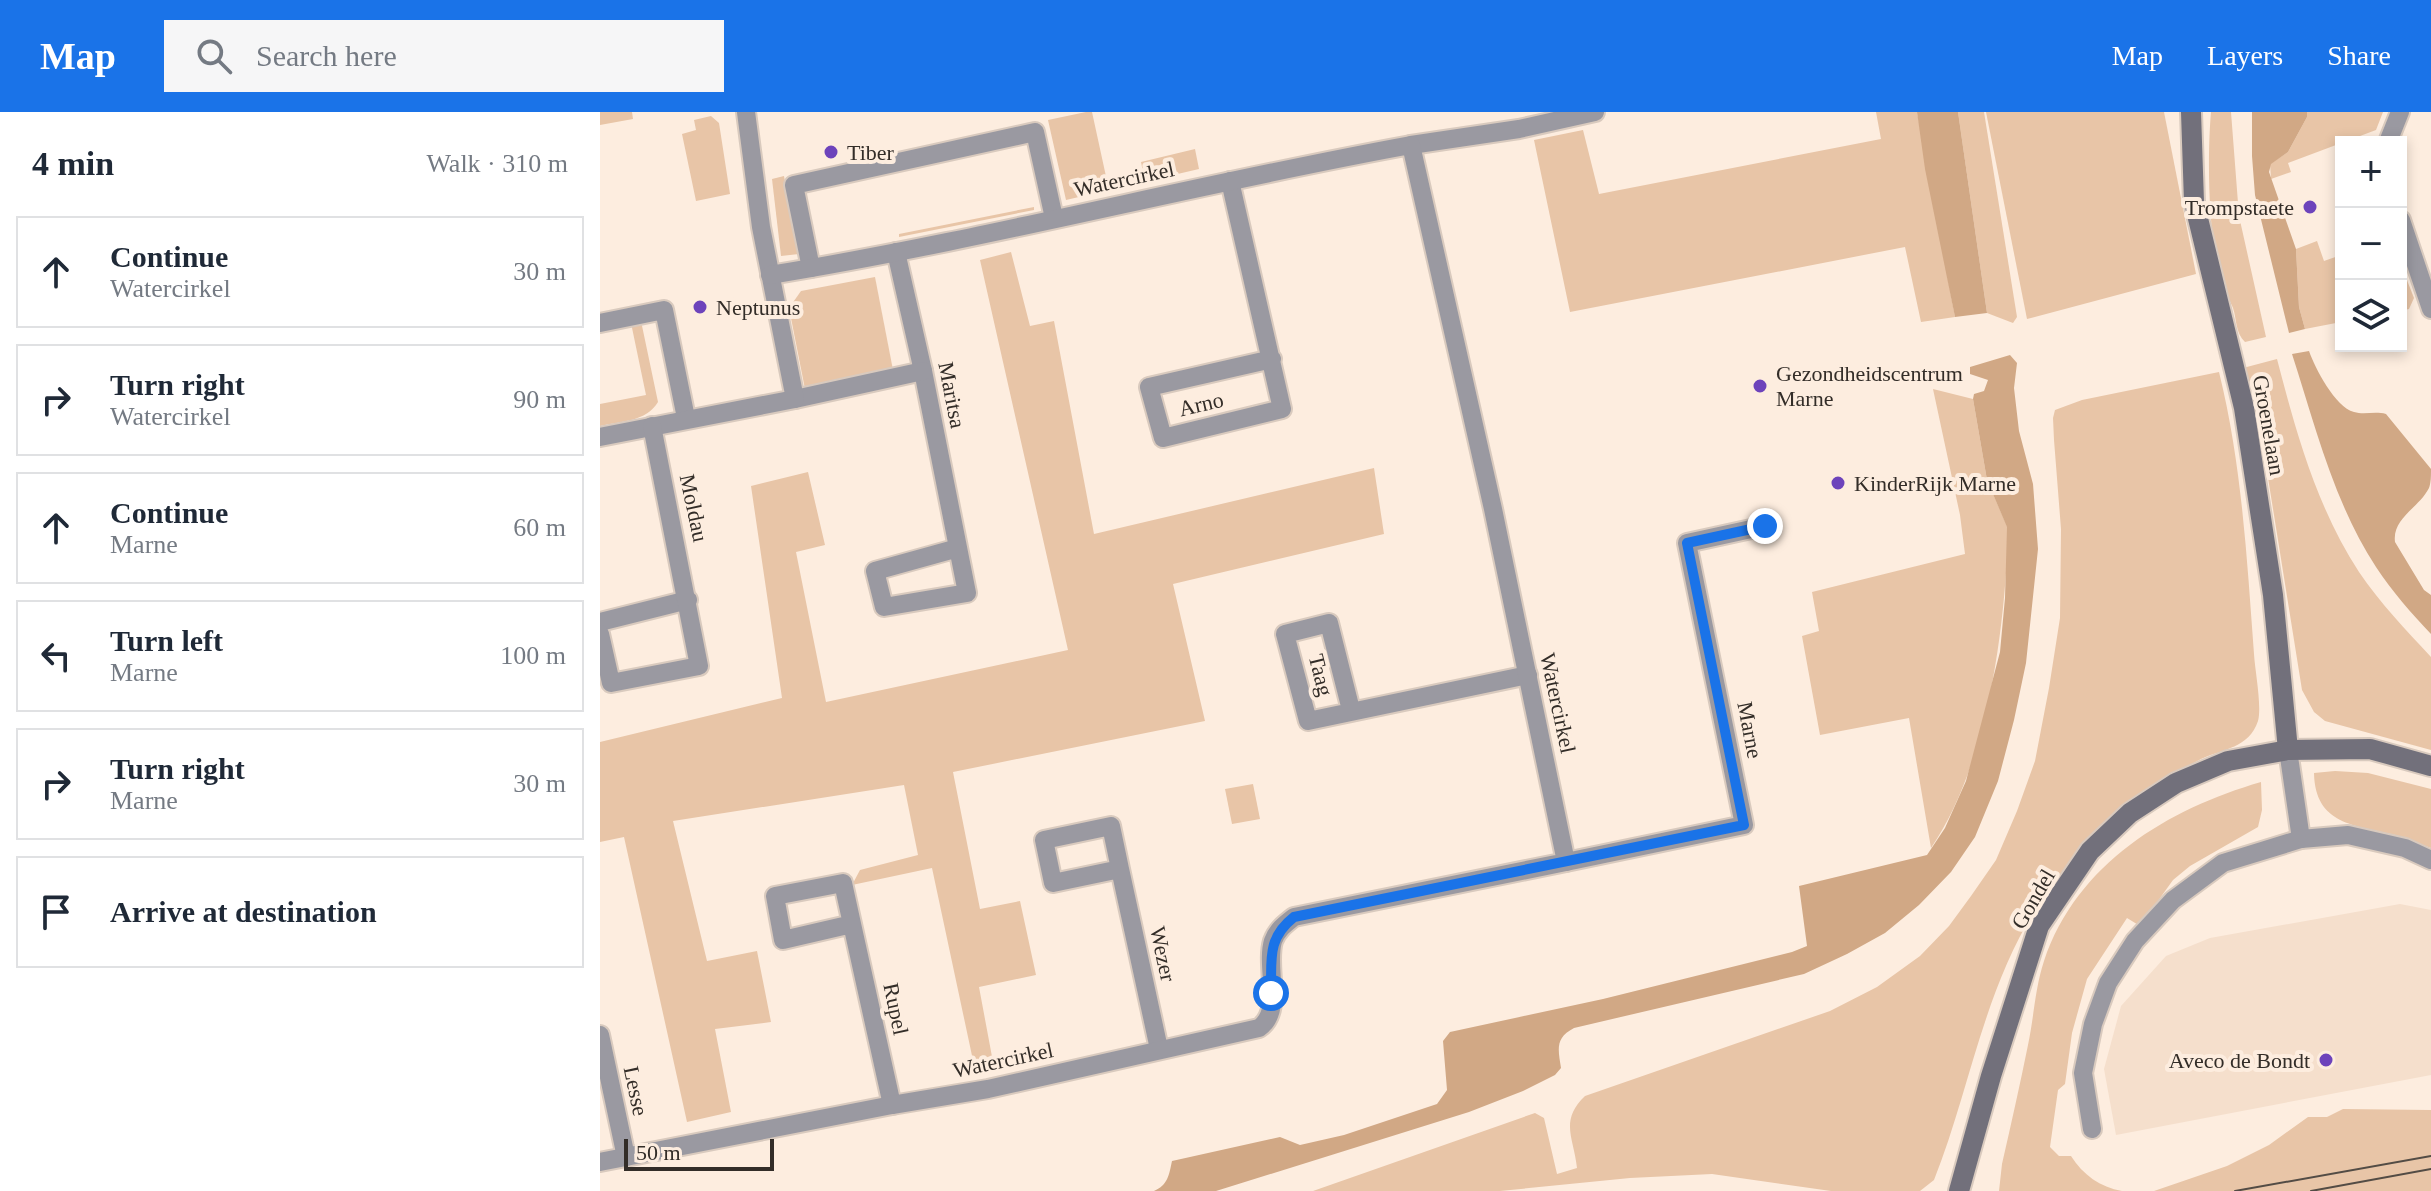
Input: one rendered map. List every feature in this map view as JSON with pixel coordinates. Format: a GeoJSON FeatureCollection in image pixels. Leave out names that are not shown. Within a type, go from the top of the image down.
{"type":"FeatureCollection","features":[{"type":"Feature","properties":{"kind":"street"},"geometry":{"type":"LineString","coordinates":[[746,112],[770,275],[795,399]]}},
{"type":"Feature","properties":{"kind":"street"},"geometry":{"type":"LineString","coordinates":[[1411,145],[1519,129],[1595,112]]}},
{"type":"Feature","properties":{"kind":"street","name":"Groenelaan"},"geometry":{"type":"LineString","coordinates":[[2191,112],[2194,202],[2244,408],[2273,595],[2288,750]]}},
{"type":"Feature","properties":{"kind":"street"},"geometry":{"type":"LineString","coordinates":[[2390,136],[2400,112]]}},
{"type":"Feature","properties":{"kind":"street"},"geometry":{"type":"LineString","coordinates":[[811,268],[794,185],[1035,132],[1054,218]]}},
{"type":"Feature","properties":{"kind":"street","name":"Watercirkel"},"geometry":{"type":"LineString","coordinates":[[600,1162],[988,1089],[1259,1028],[1267,1023],[1270,1010],[1272,943],[1281,928],[1294,917],[1566,862],[1411,145],[896,252],[770,275]]}},
{"type":"Feature","properties":{"kind":"street","name":"Arno"},"geometry":{"type":"LineString","coordinates":[[1230,181],[1272,359],[1282,409],[1163,438],[1149,387],[1272,359]]}},
{"type":"Feature","properties":{"kind":"street"},"geometry":{"type":"LineString","coordinates":[[2407,238],[2431,309]]}},
{"type":"Feature","properties":{"kind":"street","name":"Maritsa"},"geometry":{"type":"LineString","coordinates":[[896,252],[923,371],[967,593],[884,607],[875,571],[958,548]]}},
{"type":"Feature","properties":{"kind":"street"},"geometry":{"type":"LineString","coordinates":[[600,323],[664,310],[686,418]]}},
{"type":"Feature","properties":{"kind":"street"},"geometry":{"type":"LineString","coordinates":[[600,437],[923,371]]}},
{"type":"Feature","properties":{"kind":"street","name":"Moldau"},"geometry":{"type":"LineString","coordinates":[[600,634],[611,683],[699,666],[652,426]]}},
{"type":"Feature","properties":{"kind":"street","name":"Marne"},"geometry":{"type":"LineString","coordinates":[[1566,862],[1744,825],[1687,543],[1765,526]]}},
{"type":"Feature","properties":{"kind":"street"},"geometry":{"type":"LineString","coordinates":[[600,622],[688,600]]}},
{"type":"Feature","properties":{"kind":"street","name":"Taag"},"geometry":{"type":"LineString","coordinates":[[1351,710],[1329,623],[1285,634],[1308,721],[1528,675]]}},
{"type":"Feature","properties":{"kind":"street","name":"Gondel"},"geometry":{"type":"LineString","coordinates":[[1959,1191],[1991,1076],[2039,926],[2090,851],[2130,813],[2176,783],[2228,761],[2288,750],[2370,749],[2431,766]]}},
{"type":"Feature","properties":{"kind":"street"},"geometry":{"type":"LineString","coordinates":[[2288,750],[2301,839]]}},
{"type":"Feature","properties":{"kind":"street"},"geometry":{"type":"LineString","coordinates":[[2092,1129],[2083,1073],[2093,1024],[2108,983],[2135,941],[2173,900],[2223,863],[2301,839],[2348,835],[2405,848],[2431,860]]}},
{"type":"Feature","properties":{"kind":"street","name":"Wezer"},"geometry":{"type":"LineString","coordinates":[[1120,869],[1159,1049]]}},
{"type":"Feature","properties":{"kind":"street","name":"Rupel"},"geometry":{"type":"LineString","coordinates":[[852,924],[783,940],[775,896],[843,883],[892,1105]]}},
{"type":"Feature","properties":{"kind":"street","name":"Lesse"},"geometry":{"type":"LineString","coordinates":[[600,1035],[626,1157]]}},
{"type":"Feature","properties":{"kind":"shaded area"},"geometry":{"type":"Polygon","coordinates":[[[600,112],[632,112],[633,119],[600,125],[600,112]]]}},
{"type":"Feature","properties":{"kind":"shaded area"},"geometry":{"type":"Polygon","coordinates":[[[1092,112],[1107,181],[1143,172],[1141,162],[1195,149],[1199,169],[1066,200],[1048,120],[1092,112]]]}},
{"type":"Feature","properties":{"kind":"shaded area"},"geometry":{"type":"Polygon","coordinates":[[[1876,112],[1917,112],[1955,317],[1921,322],[1905,247],[1570,312],[1534,140],[1583,130],[1599,194],[1881,139],[1876,112]]]}},
{"type":"Feature","properties":{"kind":"shaded area"},"geometry":{"type":"Polygon","coordinates":[[[1917,112],[1958,112],[1987,313],[1955,317],[1925,169],[1917,112]]]}},
{"type":"Feature","properties":{"kind":"shaded area"},"geometry":{"type":"Polygon","coordinates":[[[1958,112],[1984,112],[2017,317],[2013,323],[1987,313],[1958,112]]]}},
{"type":"Feature","properties":{"kind":"shaded area"},"geometry":{"type":"Polygon","coordinates":[[[1986,112],[2164,112],[2196,274],[2027,319],[1986,112]]]}},
{"type":"Feature","properties":{"kind":"shaded area"},"geometry":{"type":"Polygon","coordinates":[[[2211,112],[2231,112],[2239,216],[2266,337],[2245,342],[2239,334],[2233,308],[2217,267],[2209,176],[2211,112]]]}},
{"type":"Feature","properties":{"kind":"shaded area"},"geometry":{"type":"Polygon","coordinates":[[[2252,112],[2307,112],[2288,152],[2271,164],[2269,172],[2296,249],[2299,307],[2305,329],[2289,333],[2255,195],[2252,112]]]}},
{"type":"Feature","properties":{"kind":"shaded area"},"geometry":{"type":"Polygon","coordinates":[[[2307,112],[2383,112],[2376,130],[2360,136],[2335,136],[2335,145],[2288,163],[2291,172],[2271,179],[2270,164],[2288,152],[2307,112]]]}},
{"type":"Feature","properties":{"kind":"shaded area"},"geometry":{"type":"Polygon","coordinates":[[[711,116],[719,123],[730,194],[696,201],[682,134],[696,130],[694,120],[711,116]]]}},
{"type":"Feature","properties":{"kind":"shaded area"},"geometry":{"type":"Polygon","coordinates":[[[784,176],[799,254],[781,256],[772,179],[784,176]]]}},
{"type":"Feature","properties":{"kind":"shaded area"},"geometry":{"type":"Polygon","coordinates":[[[1034,207],[1034,210],[899,237],[899,234],[1034,207]]]}},
{"type":"Feature","properties":{"kind":"shaded area"},"geometry":{"type":"Polygon","coordinates":[[[2317,241],[2324,261],[2335,257],[2335,323],[2305,329],[2299,307],[2296,249],[2317,241]]]}},
{"type":"Feature","properties":{"kind":"shaded area"},"geometry":{"type":"Polygon","coordinates":[[[1011,252],[1030,326],[1054,321],[1094,534],[1374,468],[1384,534],[1173,584],[1205,721],[953,772],[980,909],[1020,901],[1036,975],[979,987],[993,1062],[974,1065],[932,868],[852,885],[860,870],[918,855],[904,785],[673,821],[707,961],[757,951],[771,1022],[715,1029],[731,1112],[687,1122],[624,837],[600,842],[600,742],[782,698],[751,486],[808,472],[825,545],[796,552],[826,702],[1068,650],[980,260],[1011,252]]]}},
{"type":"Feature","properties":{"kind":"shaded area"},"geometry":{"type":"Polygon","coordinates":[[[875,277],[893,370],[805,389],[789,308],[801,291],[875,277]]]}},
{"type":"Feature","properties":{"kind":"shaded area"},"geometry":{"type":"Polygon","coordinates":[[[2407,280],[2414,298],[2407,310],[2407,280]]]}},
{"type":"Feature","properties":{"kind":"shaded area"},"geometry":{"type":"Polygon","coordinates":[[[641,321],[658,402],[640,417],[600,426],[600,404],[646,395],[631,323],[641,321]]]}},
{"type":"Feature","properties":{"kind":"shaded area"},"geometry":{"type":"Polygon","coordinates":[[[2309,351],[2321,376],[2340,403],[2354,412],[2386,414],[2431,469],[2429,488],[2398,526],[2395,542],[2424,590],[2431,595],[2431,634],[2382,576],[2348,517],[2292,354],[2309,351]]]}},
{"type":"Feature","properties":{"kind":"shaded area"},"geometry":{"type":"Polygon","coordinates":[[[2010,355],[2017,363],[2014,388],[2019,431],[2033,484],[2038,549],[2026,663],[1998,781],[1975,837],[1951,872],[1919,905],[1885,933],[1804,974],[1574,1028],[1561,1040],[1561,1068],[1555,1075],[1469,1112],[1216,1191],[1154,1191],[1165,1183],[1172,1161],[1280,1137],[1300,1145],[1344,1135],[1437,1104],[1447,1090],[1443,1041],[1450,1032],[1603,999],[1807,946],[1799,886],[1927,855],[1945,828],[1966,781],[2000,652],[2007,527],[1987,480],[1973,399],[1974,394],[1984,391],[1988,380],[1970,374],[1970,367],[2010,355]]]}},
{"type":"Feature","properties":{"kind":"shaded area"},"geometry":{"type":"Polygon","coordinates":[[[2277,359],[2309,469],[2331,522],[2359,572],[2376,595],[2431,657],[2431,750],[2325,721],[2314,712],[2302,690],[2265,459],[2243,368],[2277,359]]]}},
{"type":"Feature","properties":{"kind":"shaded area"},"geometry":{"type":"Polygon","coordinates":[[[2219,372],[2233,442],[2242,513],[2259,698],[2258,721],[2242,742],[2184,768],[2132,808],[2070,866],[2043,899],[2020,936],[2002,975],[1934,1180],[1920,1191],[1831,1191],[1712,1174],[1630,1178],[1500,1191],[1313,1191],[1535,1113],[1544,1118],[1557,1174],[1577,1168],[1570,1122],[1577,1105],[1585,1096],[1830,1011],[1877,987],[1920,956],[1949,926],[1996,860],[2035,761],[2060,618],[2061,529],[2054,440],[2055,410],[2082,400],[2219,372]]]}},
{"type":"Feature","properties":{"kind":"shaded area"},"geometry":{"type":"Polygon","coordinates":[[[1933,389],[1973,399],[1987,480],[2007,526],[2008,542],[2002,619],[1989,701],[1979,741],[1950,815],[1931,848],[1909,718],[1820,735],[1802,636],[1819,631],[1812,592],[1965,554],[1960,515],[1933,389]]]}},
{"type":"Feature","properties":{"kind":"shaded area"},"geometry":{"type":"Polygon","coordinates":[[[2314,773],[2368,773],[2431,789],[2431,848],[2400,836],[2352,825],[2330,813],[2321,803],[2314,773]]]}},
{"type":"Feature","properties":{"kind":"shaded area"},"geometry":{"type":"Polygon","coordinates":[[[2261,782],[2262,810],[2258,827],[2190,866],[2173,880],[2140,926],[2127,918],[2087,979],[2072,1033],[2065,1084],[2058,1090],[2050,1147],[2059,1156],[2071,1156],[2081,1169],[2099,1183],[2122,1191],[1999,1191],[2039,982],[2059,926],[2079,895],[2103,868],[2130,845],[2192,808],[2261,782]]]}},
{"type":"Feature","properties":{"kind":"shaded area"},"geometry":{"type":"Polygon","coordinates":[[[1253,784],[1260,819],[1232,824],[1225,789],[1253,784]]]}},
{"type":"Feature","properties":{"kind":"shaded area"},"geometry":{"type":"Polygon","coordinates":[[[2400,904],[2431,910],[2431,1075],[2116,1135],[2104,1069],[2121,1006],[2166,956],[2210,938],[2400,904]]]}},
{"type":"Feature","properties":{"kind":"shaded area"},"geometry":{"type":"Polygon","coordinates":[[[2343,1109],[2431,1110],[2431,1191],[2154,1191],[2227,1166],[2269,1145],[2308,1117],[2327,1117],[2343,1109]]]}},
{"type":"Feature","properties":{"kind":"tram line"},"geometry":{"type":"LineString","coordinates":[[2235,1191],[2431,1156]]}},
{"type":"Feature","properties":{"kind":"tram line"},"geometry":{"type":"LineString","coordinates":[[2311,1191],[2431,1169]]}},
{"type":"Feature","properties":{"kind":"place","name":"Tiber"},"geometry":{"type":"Point","coordinates":[831,152]}},
{"type":"Feature","properties":{"kind":"place","name":"Trompstaete"},"geometry":{"type":"Point","coordinates":[2310,207]}},
{"type":"Feature","properties":{"kind":"place","name":"Neptunus"},"geometry":{"type":"Point","coordinates":[700,307]}},
{"type":"Feature","properties":{"kind":"place","name":"Gezondheidscentrum Marne"},"geometry":{"type":"Point","coordinates":[1760,386]}},
{"type":"Feature","properties":{"kind":"place","name":"KinderRijk Marne"},"geometry":{"type":"Point","coordinates":[1838,483]}},
{"type":"Feature","properties":{"kind":"place","name":"Aveco de Bondt"},"geometry":{"type":"Point","coordinates":[2326,1060]}},
{"type":"Feature","properties":{"kind":"route"},"geometry":{"type":"LineString","coordinates":[[1271,993],[1272,943],[1281,928],[1294,917],[1744,825],[1687,543],[1765,526]]}}]}
